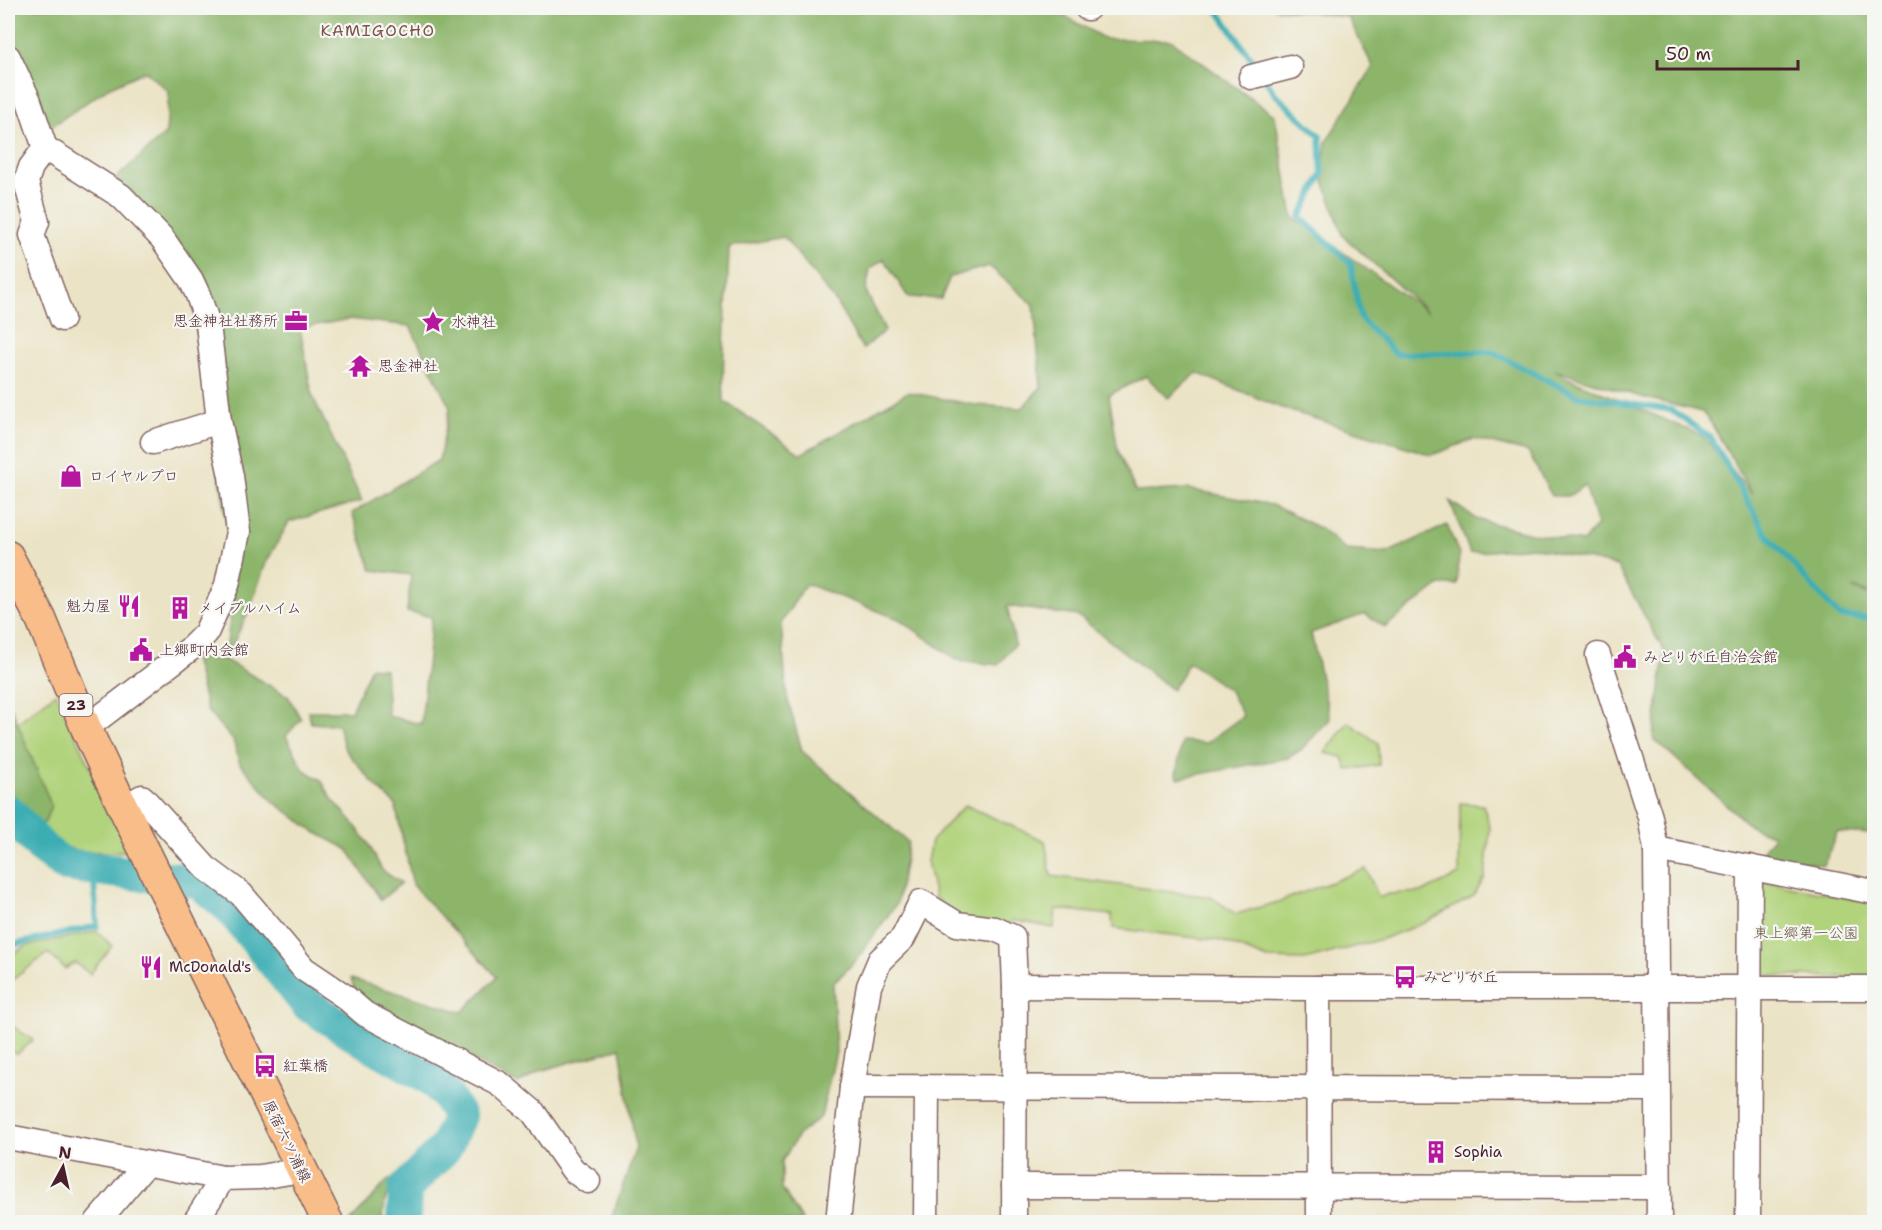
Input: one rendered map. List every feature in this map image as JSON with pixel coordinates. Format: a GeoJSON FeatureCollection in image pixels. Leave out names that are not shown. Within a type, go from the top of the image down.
{"type":"FeatureCollection","features":[{"type":"Feature","properties":{"kind":"main road","name":"23"},"geometry":{"type":"LineString","coordinates":[[8,555],[40,619],[123,808]]}},
{"type":"Feature","properties":{"kind":"main road","name":"原宿六ツ浦線"},"geometry":{"type":"LineString","coordinates":[[123,808],[328,1222]]}},
{"type":"Feature","properties":{"kind":"street"},"geometry":{"type":"LineString","coordinates":[[8,57],[28,101],[45,148],[120,196],[162,238],[182,266],[198,295],[208,324],[219,421],[231,476],[238,532],[227,585],[206,633],[190,649],[86,728]]}},
{"type":"Feature","properties":{"kind":"street"},"geometry":{"type":"LineString","coordinates":[[45,148],[32,167],[26,182],[37,222],[32,235],[62,319]]}},
{"type":"Feature","properties":{"kind":"street"},"geometry":{"type":"LineString","coordinates":[[153,442],[219,421]]}},
{"type":"Feature","properties":{"kind":"street"},"geometry":{"type":"LineString","coordinates":[[1598,655],[1650,817],[1656,849],[1659,1222]]}},
{"type":"Feature","properties":{"kind":"street"},"geometry":{"type":"LineString","coordinates":[[123,808],[142,796],[206,868],[241,894],[304,969],[344,996],[365,1014],[500,1084],[533,1112],[573,1170],[588,1182]]}},
{"type":"Feature","properties":{"kind":"street"},"geometry":{"type":"LineString","coordinates":[[1656,849],[1875,892]]}},
{"type":"Feature","properties":{"kind":"street"},"geometry":{"type":"LineString","coordinates":[[1748,1222],[1750,867]]}},
{"type":"Feature","properties":{"kind":"street"},"geometry":{"type":"LineString","coordinates":[[838,1222],[852,1087],[869,986],[880,960],[903,938],[921,902],[957,924],[995,929],[1012,937],[1015,986],[1014,1222]]}},
{"type":"Feature","properties":{"kind":"street"},"geometry":{"type":"LineString","coordinates":[[1015,986],[1875,988]]}},
{"type":"Feature","properties":{"kind":"street"},"geometry":{"type":"LineString","coordinates":[[1318,988],[1319,1222]]}},
{"type":"Feature","properties":{"kind":"street"},"geometry":{"type":"LineString","coordinates":[[852,1087],[1657,1089]]}},
{"type":"Feature","properties":{"kind":"street"},"geometry":{"type":"LineString","coordinates":[[926,1222],[927,1087]]}},
{"type":"Feature","properties":{"kind":"street"},"geometry":{"type":"LineString","coordinates":[[8,1137],[223,1178],[260,1177],[301,1170]]}},
{"type":"Feature","properties":{"kind":"street"},"geometry":{"type":"LineString","coordinates":[[97,1222],[146,1164]]}},
{"type":"Feature","properties":{"kind":"street"},"geometry":{"type":"LineString","coordinates":[[195,1222],[223,1178]]}},
{"type":"Feature","properties":{"kind":"street"},"geometry":{"type":"LineString","coordinates":[[1014,1186],[1659,1187]]}},
{"type":"Feature","properties":{"kind":"green space"},"geometry":{"type":"Polygon","coordinates":[[[8,8],[914,8],[919,10],[928,8],[1051,8],[1105,39],[1171,40],[1275,116],[1293,217],[1429,313],[1343,236],[1322,175],[1326,142],[1373,67],[1348,17],[1274,8],[1874,8],[1874,595],[1853,588],[1874,598],[1874,829],[1871,834],[1837,832],[1824,865],[1759,856],[1774,836],[1750,826],[1653,738],[1665,653],[1617,566],[1532,547],[1470,553],[1450,501],[1476,519],[1534,534],[1583,542],[1597,525],[1585,485],[1569,496],[1552,496],[1528,452],[1474,439],[1432,455],[1284,409],[1197,373],[1168,398],[1146,376],[1109,395],[1118,451],[1136,492],[1187,489],[1272,505],[1319,528],[1346,550],[1387,553],[1447,525],[1459,554],[1457,585],[1440,585],[1385,627],[1365,614],[1311,633],[1330,719],[1302,749],[1288,758],[1178,778],[1176,775],[1182,741],[1206,743],[1243,716],[1230,691],[1189,662],[1172,690],[1078,616],[1007,606],[1015,644],[998,665],[957,660],[899,619],[806,584],[781,623],[787,697],[802,751],[908,842],[897,903],[857,959],[833,984],[836,1052],[821,1117],[799,1134],[782,1161],[782,1188],[803,1222],[610,1222],[636,1148],[620,1048],[540,1071],[518,1084],[370,1006],[355,991],[351,979],[462,1012],[497,977],[413,886],[395,804],[345,750],[338,725],[311,723],[308,711],[351,711],[371,667],[385,669],[388,716],[421,724],[432,617],[407,612],[411,575],[372,570],[352,513],[439,460],[450,408],[410,326],[350,319],[300,328],[312,395],[362,501],[289,522],[266,563],[249,611],[225,660],[235,576],[186,257],[116,178],[166,133],[169,92],[145,71],[108,88],[49,128],[42,119],[26,63],[8,44],[8,8]],[[784,237],[729,247],[724,343],[724,401],[801,454],[908,392],[975,405],[1022,408],[1041,387],[1034,305],[989,266],[950,277],[941,299],[908,297],[884,259],[870,269],[866,291],[885,330],[863,349],[835,301],[784,237]],[[1554,370],[1703,436],[1753,495],[1711,423],[1702,412],[1641,397],[1554,370]]]}},
{"type":"Feature","properties":{"kind":"green space"},"geometry":{"type":"Polygon","coordinates":[[[194,658],[225,660],[288,696],[301,719],[286,736],[304,770],[321,780],[332,799],[368,843],[382,870],[401,883],[381,900],[347,849],[315,832],[274,802],[240,764],[233,740],[207,711],[194,658]]]}},
{"type":"Feature","properties":{"kind":"green space"},"geometry":{"type":"Polygon","coordinates":[[[56,693],[130,851],[91,852],[69,848],[47,836],[36,826],[45,822],[17,723],[56,693]]]}},
{"type":"Feature","properties":{"kind":"green space"},"geometry":{"type":"Polygon","coordinates":[[[8,700],[51,805],[45,822],[8,840],[8,700]]]}},
{"type":"Feature","properties":{"kind":"green space"},"geometry":{"type":"Polygon","coordinates":[[[1348,722],[1378,743],[1379,765],[1347,770],[1343,757],[1325,753],[1348,722]]]}},
{"type":"Feature","properties":{"kind":"green space"},"geometry":{"type":"Polygon","coordinates":[[[1460,803],[1483,805],[1490,827],[1485,877],[1474,896],[1424,923],[1382,939],[1305,960],[1268,959],[1222,941],[1113,928],[1112,915],[1056,909],[1054,928],[1012,920],[1010,927],[965,921],[935,898],[927,861],[931,841],[965,805],[1045,841],[1051,876],[1211,897],[1236,914],[1278,902],[1366,869],[1379,898],[1388,894],[1422,892],[1459,875],[1460,803]]]}},
{"type":"Feature","properties":{"kind":"green space","name":"東上郷第一公園"},"geometry":{"type":"Polygon","coordinates":[[[1758,880],[1874,903],[1874,978],[1759,975],[1758,880]]]}},
{"type":"Feature","properties":{"kind":"green space"},"geometry":{"type":"Polygon","coordinates":[[[97,931],[112,946],[90,974],[75,963],[65,969],[48,953],[8,983],[8,956],[27,946],[97,931]]]}},
{"type":"Feature","properties":{"kind":"green space"},"geometry":{"type":"Polygon","coordinates":[[[8,1023],[33,1040],[17,1054],[8,1050],[8,1023]]]}},
{"type":"Feature","properties":{"kind":"green space"},"geometry":{"type":"Polygon","coordinates":[[[389,1179],[394,1182],[385,1200],[382,1222],[350,1222],[389,1179]]]}},
{"type":"Feature","properties":{"kind":"waterway"},"geometry":{"type":"LineString","coordinates":[[1113,8],[1124,8]]}},
{"type":"Feature","properties":{"kind":"waterway"},"geometry":{"type":"LineString","coordinates":[[1216,8],[1259,70]]}},
{"type":"Feature","properties":{"kind":"waterway"},"geometry":{"type":"LineString","coordinates":[[1264,78],[1275,94],[1320,136],[1322,175],[1300,217],[1351,264],[1360,318],[1396,354],[1492,352],[1578,396],[1671,410],[1711,438],[1767,535],[1839,616],[1874,619]]}},
{"type":"Feature","properties":{"kind":"waterway"},"geometry":{"type":"LineString","coordinates":[[8,811],[44,850],[65,865],[199,882],[230,908],[307,1004],[358,1037],[433,1080],[447,1096],[459,1116],[446,1147],[405,1189],[404,1222]]}},
{"type":"Feature","properties":{"kind":"waterway"},"geometry":{"type":"LineString","coordinates":[[8,946],[97,926],[93,868]]}},
{"type":"Feature","properties":{"kind":"place","name":"思金神社社務所"},"geometry":{"type":"Point","coordinates":[296,321]}},
{"type":"Feature","properties":{"kind":"place","name":"水神社"},"geometry":{"type":"Point","coordinates":[433,322]}},
{"type":"Feature","properties":{"kind":"place","name":"思金神社"},"geometry":{"type":"Point","coordinates":[360,366]}},
{"type":"Feature","properties":{"kind":"place","name":"ロイヤルプロ"},"geometry":{"type":"Point","coordinates":[71,476]}},
{"type":"Feature","properties":{"kind":"place","name":"魁力屋"},"geometry":{"type":"Point","coordinates":[129,606]}},
{"type":"Feature","properties":{"kind":"place","name":"メイプルハイム"},"geometry":{"type":"Point","coordinates":[180,608]}},
{"type":"Feature","properties":{"kind":"place","name":"上郷町内会館"},"geometry":{"type":"Point","coordinates":[141,650]}},
{"type":"Feature","properties":{"kind":"place","name":"みどりが丘自治会館"},"geometry":{"type":"Point","coordinates":[1625,657]}},
{"type":"Feature","properties":{"kind":"place","name":"McDonald's"},"geometry":{"type":"Point","coordinates":[151,967]}},
{"type":"Feature","properties":{"kind":"place","name":"みどりが丘"},"geometry":{"type":"Point","coordinates":[1405,977]}},
{"type":"Feature","properties":{"kind":"place","name":"紅葉橋"},"geometry":{"type":"Point","coordinates":[265,1066]}},
{"type":"Feature","properties":{"kind":"place","name":"Sophia"},"geometry":{"type":"Point","coordinates":[1436,1152]}},
{"type":"Feature","properties":{"kind":"district","name":"KAMIGOCHO"},"geometry":{"type":"Point","coordinates":[378,30]}}]}
